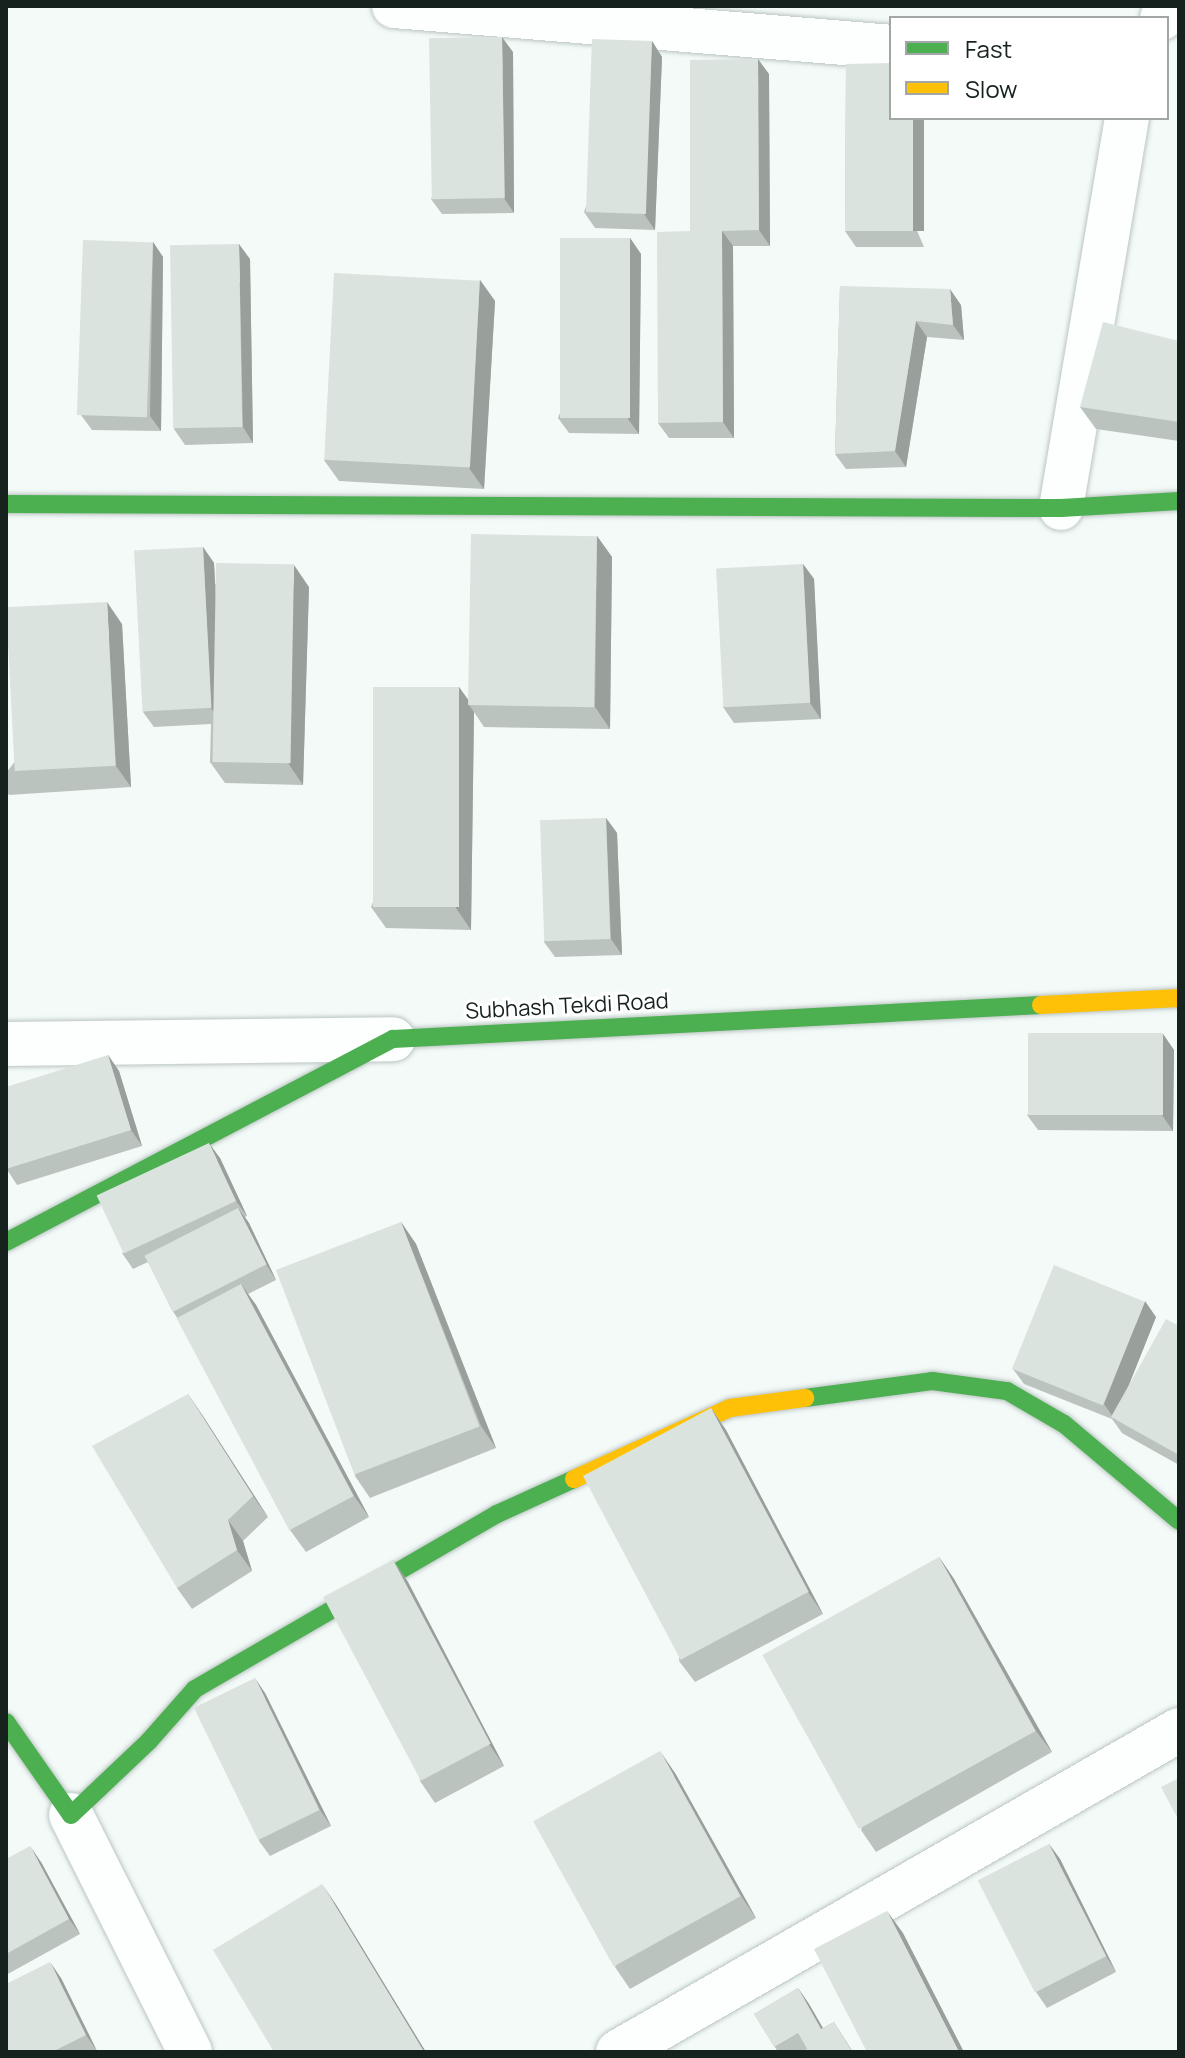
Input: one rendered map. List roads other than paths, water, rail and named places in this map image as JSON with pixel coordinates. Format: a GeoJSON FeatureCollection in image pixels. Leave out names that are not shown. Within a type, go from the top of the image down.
{"type":"FeatureCollection","features":[{"type":"Feature","properties":{"kind":"street"},"geometry":{"type":"LineString","coordinates":[[394,6],[889,47]]}},
{"type":"Feature","properties":{"kind":"street"},"geometry":{"type":"LineString","coordinates":[[1061,508],[1127,120]]}},
{"type":"Feature","properties":{"kind":"street"},"geometry":{"type":"LineString","coordinates":[[6,504],[1061,508],[1179,501]]}},
{"type":"Feature","properties":{"kind":"street","name":"Subhash Tekdi Road"},"geometry":{"type":"LineString","coordinates":[[6,1242],[393,1039],[1179,998]]}},
{"type":"Feature","properties":{"kind":"street"},"geometry":{"type":"LineString","coordinates":[[6,1044],[393,1039]]}},
{"type":"Feature","properties":{"kind":"street"},"geometry":{"type":"LineString","coordinates":[[71,1815],[149,1741],[195,1689],[497,1514],[730,1408],[932,1381],[1007,1391],[1064,1424],[1179,1521]]}},
{"type":"Feature","properties":{"kind":"street"},"geometry":{"type":"LineString","coordinates":[[6,1722],[71,1815],[190,2052]]}},
{"type":"Feature","properties":{"kind":"street"},"geometry":{"type":"LineString","coordinates":[[618,2052],[1179,1730]]}}]}
